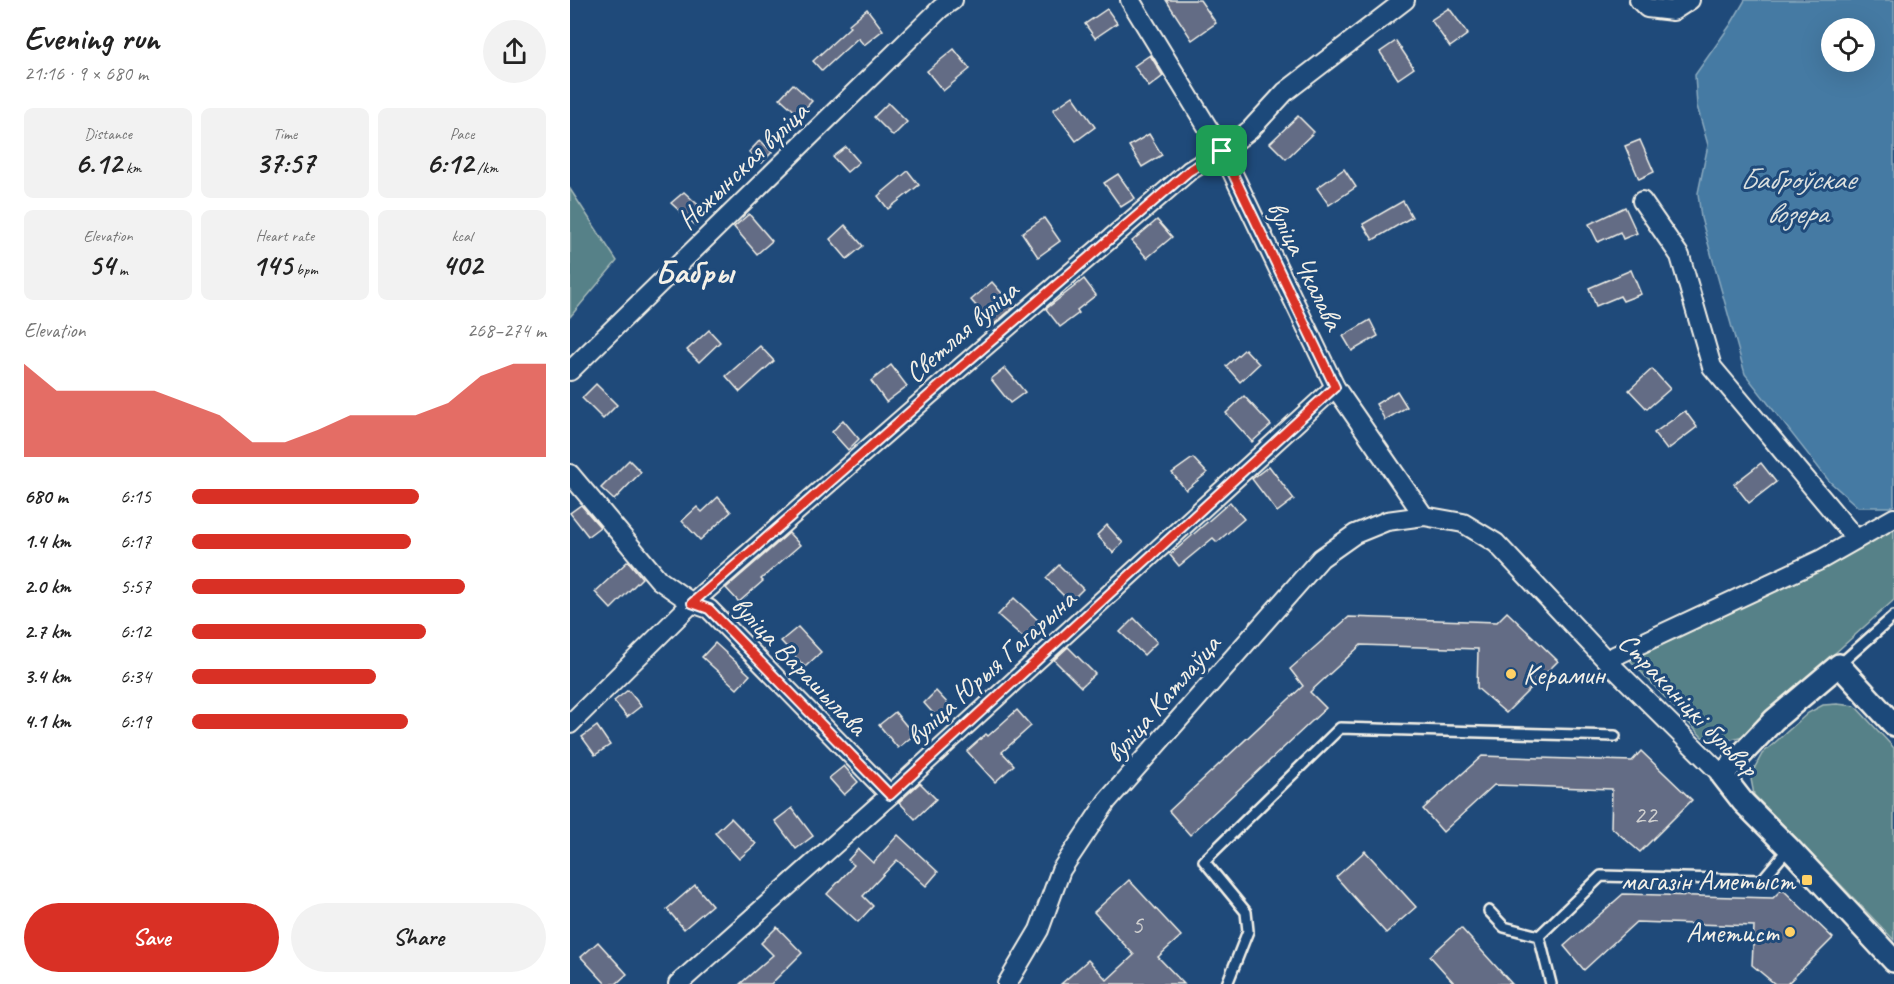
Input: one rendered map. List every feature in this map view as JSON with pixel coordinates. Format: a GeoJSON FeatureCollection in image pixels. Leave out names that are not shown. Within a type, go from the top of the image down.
{"type":"FeatureCollection","features":[{"type":"Feature","properties":{"kind":"street","name":"Нежынская вуліца"},"geometry":{"type":"LineString","coordinates":[[570,371],[941,8],[953,0]]}},
{"type":"Feature","properties":{"kind":"street","name":"вуліца Чкалава"},"geometry":{"type":"LineString","coordinates":[[1130,0],[1222,151],[1335,387],[1424,516]]}},
{"type":"Feature","properties":{"kind":"street","name":"Светлая вуліца"},"geometry":{"type":"LineString","coordinates":[[570,724],[692,603],[960,368],[1180,178],[1250,130],[1286,92],[1405,0]]}},
{"type":"Feature","properties":{"kind":"street"},"geometry":{"type":"LineString","coordinates":[[1639,0],[1647,8],[1673,12],[1690,0]]}},
{"type":"Feature","properties":{"kind":"street"},"geometry":{"type":"LineString","coordinates":[[1642,201],[1680,256],[1712,367],[1856,539]]}},
{"type":"Feature","properties":{"kind":"street","name":"вуліца Юрыя Гагарына"},"geometry":{"type":"LineString","coordinates":[[678,984],[890,795],[1335,387]]}},
{"type":"Feature","properties":{"kind":"street","name":"вуліца Варашылава"},"geometry":{"type":"LineString","coordinates":[[570,474],[659,580],[692,603],[709,609],[890,795]]}},
{"type":"Feature","properties":{"kind":"street","name":"Страканіцкі бульвар"},"geometry":{"type":"LineString","coordinates":[[1424,516],[1463,524],[1496,543],[1606,660],[1722,775],[1743,802],[1894,961]]}},
{"type":"Feature","properties":{"kind":"street","name":"вуліца Катлаўца"},"geometry":{"type":"LineString","coordinates":[[1007,984],[1039,930],[1060,870],[1107,801],[1321,558],[1355,534],[1387,521],[1424,516]]}},
{"type":"Feature","properties":{"kind":"street"},"geometry":{"type":"LineString","coordinates":[[1606,660],[1820,560],[1894,518]]}},
{"type":"Feature","properties":{"kind":"street"},"geometry":{"type":"LineString","coordinates":[[1722,775],[1774,720],[1839,665],[1894,725]]}},
{"type":"Feature","properties":{"kind":"lane"},"geometry":{"type":"LineString","coordinates":[[1839,665],[1894,616]]}},
{"type":"Feature","properties":{"kind":"lane"},"geometry":{"type":"LineString","coordinates":[[1227,984],[1248,931],[1246,912],[1204,861],[1340,728],[1615,736]]}},
{"type":"Feature","properties":{"kind":"lane"},"geometry":{"type":"LineString","coordinates":[[1539,936],[1600,876],[1762,880],[1789,848]]}},
{"type":"Feature","properties":{"kind":"lane"},"geometry":{"type":"LineString","coordinates":[[1489,911],[1504,927],[1539,936]]}},
{"type":"Feature","properties":{"kind":"lane"},"geometry":{"type":"LineString","coordinates":[[1539,936],[1551,984]]}},
{"type":"Feature","properties":{"kind":"green space"},"geometry":{"type":"Polygon","coordinates":[[[570,189],[617,261],[570,317],[570,189]]]}},
{"type":"Feature","properties":{"kind":"green space"},"geometry":{"type":"Polygon","coordinates":[[[1894,526],[1894,600],[1743,736],[1724,741],[1702,737],[1629,659],[1833,562],[1894,526]]]}},
{"type":"Feature","properties":{"kind":"green space"},"geometry":{"type":"Polygon","coordinates":[[[1823,705],[1855,706],[1894,748],[1894,940],[1754,795],[1751,779],[1762,754],[1808,713],[1823,705]]]}},
{"type":"Feature","properties":{"kind":"water","name":"Баброўскае возера"},"geometry":{"type":"Polygon","coordinates":[[[1745,0],[1894,0],[1894,505],[1890,507],[1858,507],[1829,481],[1745,374],[1701,218],[1698,193],[1708,145],[1697,106],[1695,75],[1745,0]]]}},
{"type":"Feature","properties":{"kind":"building"},"geometry":{"type":"Polygon","coordinates":[[[1166,0],[1200,0],[1216,23],[1192,40],[1166,0]]]}},
{"type":"Feature","properties":{"kind":"building"},"geometry":{"type":"Polygon","coordinates":[[[1449,8],[1468,34],[1450,47],[1431,20],[1449,8]]]}},
{"type":"Feature","properties":{"kind":"building"},"geometry":{"type":"Polygon","coordinates":[[[867,9],[883,30],[864,45],[858,38],[822,71],[813,61],[867,9]]]}},
{"type":"Feature","properties":{"kind":"building"},"geometry":{"type":"Polygon","coordinates":[[[1107,9],[1117,23],[1095,38],[1085,24],[1107,9]]]}},
{"type":"Feature","properties":{"kind":"building"},"geometry":{"type":"Polygon","coordinates":[[[1396,41],[1414,68],[1398,79],[1380,52],[1396,41]]]}},
{"type":"Feature","properties":{"kind":"building"},"geometry":{"type":"Polygon","coordinates":[[[954,49],[970,69],[943,91],[927,71],[954,49]]]}},
{"type":"Feature","properties":{"kind":"building"},"geometry":{"type":"Polygon","coordinates":[[[1150,55],[1163,76],[1149,87],[1134,66],[1150,55]]]}},
{"type":"Feature","properties":{"kind":"building"},"geometry":{"type":"Polygon","coordinates":[[[793,84],[812,101],[799,115],[780,98],[793,84]]]}},
{"type":"Feature","properties":{"kind":"building"},"geometry":{"type":"Polygon","coordinates":[[[1073,96],[1095,127],[1076,141],[1053,110],[1073,96]]]}},
{"type":"Feature","properties":{"kind":"building"},"geometry":{"type":"Polygon","coordinates":[[[888,103],[907,122],[893,136],[874,117],[888,103]]]}},
{"type":"Feature","properties":{"kind":"building"},"geometry":{"type":"Polygon","coordinates":[[[1298,116],[1314,132],[1286,159],[1270,143],[1298,116]]]}},
{"type":"Feature","properties":{"kind":"building"},"geometry":{"type":"Polygon","coordinates":[[[1149,134],[1162,155],[1142,167],[1129,146],[1149,134]]]}},
{"type":"Feature","properties":{"kind":"building"},"geometry":{"type":"Polygon","coordinates":[[[760,140],[772,152],[762,163],[749,152],[760,140]]]}},
{"type":"Feature","properties":{"kind":"building"},"geometry":{"type":"Polygon","coordinates":[[[1640,140],[1654,172],[1639,179],[1625,146],[1640,140]]]}},
{"type":"Feature","properties":{"kind":"building"},"geometry":{"type":"Polygon","coordinates":[[[846,147],[859,162],[847,172],[833,157],[846,147]]]}},
{"type":"Feature","properties":{"kind":"building"},"geometry":{"type":"Polygon","coordinates":[[[1344,169],[1356,187],[1329,205],[1317,188],[1344,169]]]}},
{"type":"Feature","properties":{"kind":"building"},"geometry":{"type":"Polygon","coordinates":[[[908,171],[919,185],[888,209],[878,196],[908,171]]]}},
{"type":"Feature","properties":{"kind":"building"},"geometry":{"type":"Polygon","coordinates":[[[1118,174],[1135,198],[1121,207],[1104,183],[1118,174]]]}},
{"type":"Feature","properties":{"kind":"building"},"geometry":{"type":"Polygon","coordinates":[[[684,192],[706,212],[695,225],[671,203],[684,192]]]}},
{"type":"Feature","properties":{"kind":"building"},"geometry":{"type":"Polygon","coordinates":[[[1403,201],[1412,217],[1373,240],[1363,224],[1403,201]]]}},
{"type":"Feature","properties":{"kind":"building"},"geometry":{"type":"Polygon","coordinates":[[[1625,207],[1637,233],[1623,239],[1620,232],[1598,242],[1589,224],[1625,207]]]}},
{"type":"Feature","properties":{"kind":"building"},"geometry":{"type":"Polygon","coordinates":[[[749,214],[772,241],[757,254],[734,227],[749,214]]]}},
{"type":"Feature","properties":{"kind":"building"},"geometry":{"type":"Polygon","coordinates":[[[1044,218],[1060,241],[1038,257],[1022,233],[1044,218]]]}},
{"type":"Feature","properties":{"kind":"building"},"geometry":{"type":"Polygon","coordinates":[[[1157,220],[1172,237],[1147,258],[1132,241],[1157,220]]]}},
{"type":"Feature","properties":{"kind":"building"},"geometry":{"type":"Polygon","coordinates":[[[845,225],[863,246],[847,259],[830,239],[845,225]]]}},
{"type":"Feature","properties":{"kind":"building"},"geometry":{"type":"Polygon","coordinates":[[[1631,270],[1641,294],[1623,301],[1620,296],[1596,306],[1589,288],[1631,270]]]}},
{"type":"Feature","properties":{"kind":"building"},"geometry":{"type":"Polygon","coordinates":[[[1084,279],[1096,295],[1077,310],[1079,313],[1060,327],[1046,309],[1084,279]]]}},
{"type":"Feature","properties":{"kind":"building"},"geometry":{"type":"Polygon","coordinates":[[[992,282],[1014,307],[993,325],[971,300],[992,282]]]}},
{"type":"Feature","properties":{"kind":"building"},"geometry":{"type":"Polygon","coordinates":[[[1370,320],[1378,336],[1352,351],[1343,336],[1370,320]]]}},
{"type":"Feature","properties":{"kind":"building"},"geometry":{"type":"Polygon","coordinates":[[[709,330],[720,342],[699,362],[687,350],[709,330]]]}},
{"type":"Feature","properties":{"kind":"building"},"geometry":{"type":"Polygon","coordinates":[[[760,346],[774,361],[740,392],[726,376],[760,346]]]}},
{"type":"Feature","properties":{"kind":"building"},"geometry":{"type":"Polygon","coordinates":[[[1245,349],[1259,364],[1240,382],[1226,366],[1245,349]]]}},
{"type":"Feature","properties":{"kind":"building"},"geometry":{"type":"Polygon","coordinates":[[[891,365],[907,386],[886,402],[871,381],[891,365]]]}},
{"type":"Feature","properties":{"kind":"building"},"geometry":{"type":"Polygon","coordinates":[[[1005,368],[1025,392],[1010,403],[991,379],[1005,368]]]}},
{"type":"Feature","properties":{"kind":"building"},"geometry":{"type":"Polygon","coordinates":[[[1652,369],[1670,389],[1647,409],[1629,390],[1652,369]]]}},
{"type":"Feature","properties":{"kind":"building"},"geometry":{"type":"Polygon","coordinates":[[[596,384],[617,405],[603,419],[582,398],[596,384]]]}},
{"type":"Feature","properties":{"kind":"building"},"geometry":{"type":"Polygon","coordinates":[[[1397,391],[1407,407],[1385,420],[1376,404],[1397,391]]]}},
{"type":"Feature","properties":{"kind":"building"},"geometry":{"type":"Polygon","coordinates":[[[1244,396],[1271,425],[1252,442],[1226,413],[1244,396]]]}},
{"type":"Feature","properties":{"kind":"building"},"geometry":{"type":"Polygon","coordinates":[[[1685,411],[1697,427],[1667,450],[1654,433],[1685,411]]]}},
{"type":"Feature","properties":{"kind":"building"},"geometry":{"type":"Polygon","coordinates":[[[843,420],[859,439],[848,450],[832,432],[843,420]]]}},
{"type":"Feature","properties":{"kind":"building"},"geometry":{"type":"Polygon","coordinates":[[[1193,458],[1207,473],[1186,490],[1172,473],[1193,458]]]}},
{"type":"Feature","properties":{"kind":"building"},"geometry":{"type":"Polygon","coordinates":[[[629,460],[641,472],[614,500],[601,488],[629,460]]]}},
{"type":"Feature","properties":{"kind":"building"},"geometry":{"type":"Polygon","coordinates":[[[1761,463],[1776,482],[1749,503],[1734,484],[1761,463]]]}},
{"type":"Feature","properties":{"kind":"building"},"geometry":{"type":"Polygon","coordinates":[[[1269,466],[1294,499],[1277,512],[1252,479],[1269,466]]]}},
{"type":"Feature","properties":{"kind":"building"},"geometry":{"type":"Polygon","coordinates":[[[718,497],[731,512],[700,540],[682,521],[697,507],[702,512],[718,497]]]}},
{"type":"Feature","properties":{"kind":"building"},"geometry":{"type":"Polygon","coordinates":[[[1230,502],[1244,519],[1217,542],[1213,538],[1179,566],[1170,555],[1230,502]]]}},
{"type":"Feature","properties":{"kind":"building"},"geometry":{"type":"Polygon","coordinates":[[[581,505],[600,527],[588,536],[570,513],[581,505]]]}},
{"type":"Feature","properties":{"kind":"building"},"geometry":{"type":"Polygon","coordinates":[[[1107,525],[1123,543],[1113,553],[1097,535],[1107,525]]]}},
{"type":"Feature","properties":{"kind":"building"},"geometry":{"type":"Polygon","coordinates":[[[789,533],[800,545],[739,602],[726,588],[789,533]]]}},
{"type":"Feature","properties":{"kind":"building"},"geometry":{"type":"Polygon","coordinates":[[[628,561],[642,578],[611,609],[595,592],[628,561]]]}},
{"type":"Feature","properties":{"kind":"building"},"geometry":{"type":"Polygon","coordinates":[[[1059,565],[1083,589],[1070,602],[1046,578],[1059,565]]]}},
{"type":"Feature","properties":{"kind":"building"},"geometry":{"type":"Polygon","coordinates":[[[1014,598],[1040,622],[1024,638],[998,615],[1014,598]]]}},
{"type":"Feature","properties":{"kind":"building"},"geometry":{"type":"Polygon","coordinates":[[[1507,612],[1558,661],[1506,713],[1477,688],[1478,649],[1361,645],[1310,692],[1326,708],[1190,835],[1169,811],[1303,686],[1290,669],[1349,617],[1497,622],[1507,612]]]}},
{"type":"Feature","properties":{"kind":"building"},"geometry":{"type":"Polygon","coordinates":[[[1134,618],[1157,642],[1144,655],[1120,632],[1134,618]]]}},
{"type":"Feature","properties":{"kind":"building"},"geometry":{"type":"Polygon","coordinates":[[[798,627],[821,652],[805,667],[781,641],[798,627]]]}},
{"type":"Feature","properties":{"kind":"building"},"geometry":{"type":"Polygon","coordinates":[[[715,643],[750,675],[737,689],[702,657],[715,643]]]}},
{"type":"Feature","properties":{"kind":"building"},"geometry":{"type":"Polygon","coordinates":[[[1068,647],[1095,674],[1081,687],[1054,660],[1068,647]]]}},
{"type":"Feature","properties":{"kind":"building"},"geometry":{"type":"Polygon","coordinates":[[[628,690],[641,706],[627,717],[614,701],[628,690]]]}},
{"type":"Feature","properties":{"kind":"building"},"geometry":{"type":"Polygon","coordinates":[[[936,691],[952,708],[939,720],[924,703],[936,691]]]}},
{"type":"Feature","properties":{"kind":"building"},"geometry":{"type":"Polygon","coordinates":[[[1017,710],[1031,726],[1002,752],[1014,765],[995,782],[967,751],[1017,710]]]}},
{"type":"Feature","properties":{"kind":"building"},"geometry":{"type":"Polygon","coordinates":[[[895,712],[914,735],[898,748],[879,725],[895,712]]]}},
{"type":"Feature","properties":{"kind":"building"},"geometry":{"type":"Polygon","coordinates":[[[597,726],[610,745],[595,755],[582,737],[597,726]]]}},
{"type":"Feature","properties":{"kind":"building"},"geometry":{"type":"Polygon","coordinates":[[[1641,751],[1692,800],[1640,852],[1611,827],[1612,789],[1494,785],[1443,832],[1423,809],[1482,756],[1632,761],[1641,751]]]}},
{"type":"Feature","properties":{"kind":"building"},"geometry":{"type":"Polygon","coordinates":[[[844,766],[858,782],[844,795],[829,778],[844,766]]]}},
{"type":"Feature","properties":{"kind":"building"},"geometry":{"type":"Polygon","coordinates":[[[920,783],[936,799],[915,819],[899,802],[920,783]]]}},
{"type":"Feature","properties":{"kind":"building"},"geometry":{"type":"Polygon","coordinates":[[[792,808],[813,836],[796,849],[775,821],[792,808]]]}},
{"type":"Feature","properties":{"kind":"building"},"geometry":{"type":"Polygon","coordinates":[[[731,818],[756,844],[739,859],[715,833],[731,818]]]}},
{"type":"Feature","properties":{"kind":"building"},"geometry":{"type":"Polygon","coordinates":[[[898,835],[938,872],[926,886],[897,860],[863,896],[873,906],[858,922],[827,894],[854,865],[848,860],[858,849],[873,863],[898,835]]]}},
{"type":"Feature","properties":{"kind":"building"},"geometry":{"type":"Polygon","coordinates":[[[1365,851],[1416,907],[1386,933],[1336,877],[1365,851]]]}},
{"type":"Feature","properties":{"kind":"building"},"geometry":{"type":"Polygon","coordinates":[[[1129,880],[1181,936],[1158,957],[1184,984],[1061,984],[1088,960],[1107,980],[1134,955],[1094,912],[1129,880]]]}},
{"type":"Feature","properties":{"kind":"building"},"geometry":{"type":"Polygon","coordinates":[[[695,885],[712,905],[684,929],[667,909],[695,885]]]}},
{"type":"Feature","properties":{"kind":"building"},"geometry":{"type":"Polygon","coordinates":[[[1782,889],[1833,938],[1787,984],[1775,984],[1752,965],[1754,926],[1636,922],[1584,970],[1564,946],[1623,894],[1773,898],[1782,889]]]}},
{"type":"Feature","properties":{"kind":"building"},"geometry":{"type":"Polygon","coordinates":[[[777,927],[802,953],[771,984],[740,984],[773,955],[761,943],[777,927]]]}},
{"type":"Feature","properties":{"kind":"building"},"geometry":{"type":"Polygon","coordinates":[[[1461,928],[1512,984],[1455,984],[1430,956],[1461,928]]]}},
{"type":"Feature","properties":{"kind":"building"},"geometry":{"type":"Polygon","coordinates":[[[598,942],[627,974],[616,984],[606,984],[581,957],[598,942]]]}},
{"type":"Feature","properties":{"kind":"place","name":"Керамин"},"geometry":{"type":"Point","coordinates":[1511,674]}},
{"type":"Feature","properties":{"kind":"place","name":"магазін Аметыст"},"geometry":{"type":"Point","coordinates":[1807,880]}},
{"type":"Feature","properties":{"kind":"place","name":"Аметист"},"geometry":{"type":"Point","coordinates":[1790,932]}},
{"type":"Feature","properties":{"kind":"district","name":"Бабры"},"geometry":{"type":"Point","coordinates":[694,271]}},
{"type":"Feature","properties":{"kind":"route"},"geometry":{"type":"LineString","coordinates":[[1222,151],[1335,387],[890,795],[709,609],[692,603],[1189,171],[1222,151]]}}]}
